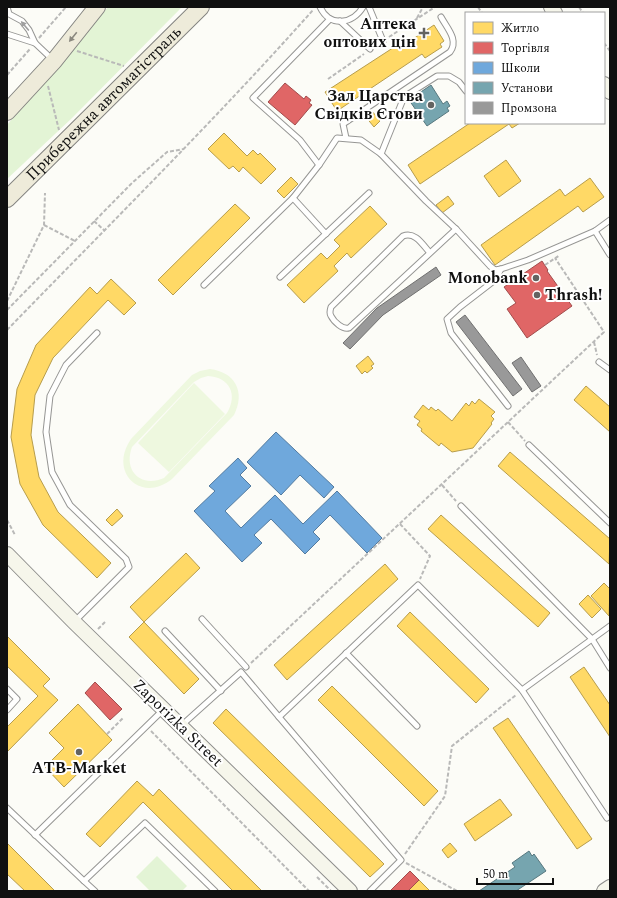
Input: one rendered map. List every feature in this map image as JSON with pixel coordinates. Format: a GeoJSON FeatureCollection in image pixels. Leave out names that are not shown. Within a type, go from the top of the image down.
{"type":"FeatureCollection","features":[{"type":"Feature","properties":{"kind":"main road"},"geometry":{"type":"LineString","coordinates":[[10,107],[54,61],[97,7]]}},
{"type":"Feature","properties":{"kind":"main road","name":"Прибережна автомагістраль"},"geometry":{"type":"LineString","coordinates":[[7,199],[201,7]]}},
{"type":"Feature","properties":{"kind":"street","name":"Zaporizka Street"},"geometry":{"type":"LineString","coordinates":[[7,554],[74,622],[350,891]]}},
{"type":"Feature","properties":{"kind":"street"},"geometry":{"type":"LineString","coordinates":[[604,891],[610,887]]}},
{"type":"Feature","properties":{"kind":"lane"},"geometry":{"type":"LineString","coordinates":[[320,7],[330,19],[340,21],[349,20],[358,15],[364,7]]}},
{"type":"Feature","properties":{"kind":"lane"},"geometry":{"type":"LineString","coordinates":[[369,7],[383,41]]}},
{"type":"Feature","properties":{"kind":"lane"},"geometry":{"type":"LineString","coordinates":[[7,8],[8,14],[22,21],[29,30],[35,43],[54,61]]}},
{"type":"Feature","properties":{"kind":"lane"},"geometry":{"type":"LineString","coordinates":[[346,138],[343,124],[450,52],[454,43],[453,37],[441,17]]}},
{"type":"Feature","properties":{"kind":"lane"},"geometry":{"type":"LineString","coordinates":[[319,165],[300,140],[253,98],[330,19]]}},
{"type":"Feature","properties":{"kind":"lane"},"geometry":{"type":"LineString","coordinates":[[340,21],[370,49]]}},
{"type":"Feature","properties":{"kind":"lane"},"geometry":{"type":"LineString","coordinates":[[7,34],[35,43]]}},
{"type":"Feature","properties":{"kind":"lane"},"geometry":{"type":"LineString","coordinates":[[381,154],[404,97],[437,76],[449,76],[459,82],[465,90]]}},
{"type":"Feature","properties":{"kind":"lane"},"geometry":{"type":"LineString","coordinates":[[204,285],[292,198],[319,165],[337,138],[361,140],[381,154],[495,270],[528,260],[595,231],[610,220]]}},
{"type":"Feature","properties":{"kind":"lane"},"geometry":{"type":"LineString","coordinates":[[280,277],[369,193]]}},
{"type":"Feature","properties":{"kind":"lane"},"geometry":{"type":"LineString","coordinates":[[292,198],[326,234]]}},
{"type":"Feature","properties":{"kind":"lane"},"geometry":{"type":"LineString","coordinates":[[430,252],[413,235],[408,234],[403,236],[331,307],[331,316],[342,328],[349,328],[456,229]]}},
{"type":"Feature","properties":{"kind":"lane"},"geometry":{"type":"LineString","coordinates":[[595,231],[610,255]]}},
{"type":"Feature","properties":{"kind":"lane"},"geometry":{"type":"LineString","coordinates":[[501,269],[495,280],[460,306],[447,319],[451,333],[508,406]]}},
{"type":"Feature","properties":{"kind":"lane"},"geometry":{"type":"LineString","coordinates":[[74,622],[129,567],[126,559],[70,505],[52,472],[46,432],[50,396],[66,365],[98,332]]}},
{"type":"Feature","properties":{"kind":"lane"},"geometry":{"type":"LineString","coordinates":[[599,362],[610,370]]}},
{"type":"Feature","properties":{"kind":"lane"},"geometry":{"type":"LineString","coordinates":[[529,445],[610,523]]}},
{"type":"Feature","properties":{"kind":"lane"},"geometry":{"type":"LineString","coordinates":[[461,506],[592,640],[610,668]]}},
{"type":"Feature","properties":{"kind":"lane"},"geometry":{"type":"LineString","coordinates":[[279,717],[418,585],[522,690],[607,818]]}},
{"type":"Feature","properties":{"kind":"lane"},"geometry":{"type":"LineString","coordinates":[[202,619],[246,667]]}},
{"type":"Feature","properties":{"kind":"lane"},"geometry":{"type":"LineString","coordinates":[[522,690],[610,626]]}},
{"type":"Feature","properties":{"kind":"lane"},"geometry":{"type":"LineString","coordinates":[[165,631],[220,691]]}},
{"type":"Feature","properties":{"kind":"lane"},"geometry":{"type":"LineString","coordinates":[[346,654],[417,726]]}},
{"type":"Feature","properties":{"kind":"lane"},"geometry":{"type":"LineString","coordinates":[[181,726],[241,672],[401,860],[370,891]]}},
{"type":"Feature","properties":{"kind":"lane"},"geometry":{"type":"LineString","coordinates":[[7,689],[17,699],[7,710]]}},
{"type":"Feature","properties":{"kind":"lane"},"geometry":{"type":"LineString","coordinates":[[35,835],[163,709]]}},
{"type":"Feature","properties":{"kind":"lane"},"geometry":{"type":"LineString","coordinates":[[7,808],[95,891]]}},
{"type":"Feature","properties":{"kind":"lane"},"geometry":{"type":"LineString","coordinates":[[84,881],[145,824],[215,891]]}},
{"type":"Feature","properties":{"kind":"path"},"geometry":{"type":"LineString","coordinates":[[7,75],[66,7]]}},
{"type":"Feature","properties":{"kind":"path"},"geometry":{"type":"LineString","coordinates":[[7,329],[185,149],[261,68],[315,7]]}},
{"type":"Feature","properties":{"kind":"path"},"geometry":{"type":"LineString","coordinates":[[417,19],[423,7]]}},
{"type":"Feature","properties":{"kind":"path"},"geometry":{"type":"LineString","coordinates":[[479,7],[482,12]]}},
{"type":"Feature","properties":{"kind":"path"},"geometry":{"type":"LineString","coordinates":[[71,49],[124,66]]}},
{"type":"Feature","properties":{"kind":"path"},"geometry":{"type":"LineString","coordinates":[[48,86],[59,130]]}},
{"type":"Feature","properties":{"kind":"path"},"geometry":{"type":"LineString","coordinates":[[7,310],[132,183],[167,152],[185,149]]}},
{"type":"Feature","properties":{"kind":"path"},"geometry":{"type":"LineString","coordinates":[[7,301],[44,225],[45,193]]}},
{"type":"Feature","properties":{"kind":"path"},"geometry":{"type":"LineString","coordinates":[[94,221],[105,231]]}},
{"type":"Feature","properties":{"kind":"path"},"geometry":{"type":"LineString","coordinates":[[44,225],[75,241]]}},
{"type":"Feature","properties":{"kind":"path"},"geometry":{"type":"LineString","coordinates":[[246,667],[604,332],[555,258]]}},
{"type":"Feature","properties":{"kind":"path"},"geometry":{"type":"LineString","coordinates":[[594,341],[599,362]]}},
{"type":"Feature","properties":{"kind":"path"},"geometry":{"type":"LineString","coordinates":[[508,422],[529,445]]}},
{"type":"Feature","properties":{"kind":"path"},"geometry":{"type":"LineString","coordinates":[[441,484],[461,506]]}},
{"type":"Feature","properties":{"kind":"path"},"geometry":{"type":"LineString","coordinates":[[7,520],[16,535]]}},
{"type":"Feature","properties":{"kind":"path"},"geometry":{"type":"LineString","coordinates":[[400,524],[430,556],[418,585]]}},
{"type":"Feature","properties":{"kind":"path"},"geometry":{"type":"LineString","coordinates":[[97,630],[105,622]]}},
{"type":"Feature","properties":{"kind":"path"},"geometry":{"type":"LineString","coordinates":[[457,891],[401,860],[445,796],[452,746],[522,690]]}},
{"type":"Feature","properties":{"kind":"path"},"geometry":{"type":"LineString","coordinates":[[107,734],[123,718]]}},
{"type":"Feature","properties":{"kind":"path"},"geometry":{"type":"LineString","coordinates":[[146,726],[309,891]]}},
{"type":"Feature","properties":{"kind":"green space"},"geometry":{"type":"Polygon","coordinates":[[[108,7],[182,7],[71,119],[7,179],[7,125],[108,7]]]}},
{"type":"Feature","properties":{"kind":"green space"},"geometry":{"type":"Polygon","coordinates":[[[210,369],[219,371],[226,374],[236,384],[239,399],[234,415],[172,479],[160,486],[149,488],[139,486],[131,481],[126,473],[123,463],[125,451],[131,439],[192,375],[200,371],[210,369]],[[208,376],[194,382],[132,447],[130,463],[132,470],[141,479],[156,481],[164,478],[227,413],[232,400],[232,394],[227,383],[216,377],[208,376]]]}},
{"type":"Feature","properties":{"kind":"green space"},"geometry":{"type":"Polygon","coordinates":[[[194,383],[225,414],[169,472],[138,443],[194,383]]]}},
{"type":"Feature","properties":{"kind":"green space"},"geometry":{"type":"Polygon","coordinates":[[[157,856],[187,886],[182,891],[150,891],[136,877],[157,856]]]}},
{"type":"Feature","properties":{"kind":"building: Житло"},"geometry":{"type":"Polygon","coordinates":[[[434,25],[444,41],[440,44],[442,47],[425,58],[422,54],[337,111],[325,92],[402,42],[404,45],[434,25]]]}},
{"type":"Feature","properties":{"kind":"building: Житло"},"geometry":{"type":"Polygon","coordinates":[[[372,111],[380,121],[374,127],[365,116],[372,111]]]}},
{"type":"Feature","properties":{"kind":"building: Житло"},"geometry":{"type":"Polygon","coordinates":[[[469,124],[509,124],[420,184],[408,165],[469,124]]]}},
{"type":"Feature","properties":{"kind":"building: Житло"},"geometry":{"type":"Polygon","coordinates":[[[509,124],[518,124],[512,128],[509,124]]]}},
{"type":"Feature","properties":{"kind":"building: Житло"},"geometry":{"type":"Polygon","coordinates":[[[224,133],[247,156],[253,150],[258,155],[260,153],[276,169],[261,184],[243,167],[239,172],[233,166],[229,169],[208,149],[224,133]]]}},
{"type":"Feature","properties":{"kind":"building: Житло"},"geometry":{"type":"Polygon","coordinates":[[[506,160],[521,181],[499,197],[484,176],[506,160]]]}},
{"type":"Feature","properties":{"kind":"building: Житло"},"geometry":{"type":"Polygon","coordinates":[[[291,177],[298,184],[284,198],[277,191],[291,177]]]}},
{"type":"Feature","properties":{"kind":"building: Житло"},"geometry":{"type":"Polygon","coordinates":[[[590,178],[604,197],[583,212],[578,206],[495,265],[481,245],[560,189],[565,196],[590,178]]]}},
{"type":"Feature","properties":{"kind":"building: Житло"},"geometry":{"type":"Polygon","coordinates":[[[448,196],[454,204],[442,213],[436,205],[448,196]]]}},
{"type":"Feature","properties":{"kind":"building: Житло"},"geometry":{"type":"Polygon","coordinates":[[[235,204],[250,218],[173,295],[158,280],[235,204]]]}},
{"type":"Feature","properties":{"kind":"building: Житло"},"geometry":{"type":"Polygon","coordinates":[[[370,206],[387,224],[351,258],[347,253],[334,266],[338,271],[304,303],[287,285],[321,253],[327,259],[340,246],[334,240],[370,206]]]}},
{"type":"Feature","properties":{"kind":"building: Житло"},"geometry":{"type":"Polygon","coordinates":[[[111,279],[136,303],[124,315],[108,300],[53,358],[35,395],[31,435],[39,477],[58,512],[111,563],[97,578],[43,525],[20,484],[11,437],[17,389],[36,345],[90,287],[97,294],[111,279]]]}},
{"type":"Feature","properties":{"kind":"building: Житло"},"geometry":{"type":"Polygon","coordinates":[[[368,356],[374,364],[371,366],[373,368],[367,373],[365,371],[362,374],[356,366],[368,356]]]}},
{"type":"Feature","properties":{"kind":"building: Житло"},"geometry":{"type":"Polygon","coordinates":[[[586,386],[610,407],[610,432],[574,400],[586,386]]]}},
{"type":"Feature","properties":{"kind":"building: Житло"},"geometry":{"type":"Polygon","coordinates":[[[479,399],[495,412],[491,416],[494,419],[491,423],[492,424],[473,448],[452,452],[441,443],[439,446],[421,431],[422,429],[417,425],[420,421],[414,417],[423,405],[429,410],[431,407],[436,411],[438,409],[452,421],[466,403],[469,406],[472,401],[475,404],[479,399]]]}},
{"type":"Feature","properties":{"kind":"building: Житло"},"geometry":{"type":"Polygon","coordinates":[[[510,452],[610,539],[609,564],[498,466],[510,452]]]}},
{"type":"Feature","properties":{"kind":"building: Житло"},"geometry":{"type":"Polygon","coordinates":[[[117,509],[123,516],[112,526],[106,520],[117,509]]]}},
{"type":"Feature","properties":{"kind":"building: Житло"},"geometry":{"type":"Polygon","coordinates":[[[441,515],[550,613],[538,627],[428,529],[441,515]]]}},
{"type":"Feature","properties":{"kind":"building: Житло"},"geometry":{"type":"Polygon","coordinates":[[[186,553],[200,568],[144,622],[130,607],[186,553]]]}},
{"type":"Feature","properties":{"kind":"building: Житло"},"geometry":{"type":"Polygon","coordinates":[[[385,564],[398,579],[287,680],[274,665],[385,564]]]}},
{"type":"Feature","properties":{"kind":"building: Житло"},"geometry":{"type":"Polygon","coordinates":[[[604,583],[610,589],[609,616],[591,596],[604,583]]]}},
{"type":"Feature","properties":{"kind":"building: Житло"},"geometry":{"type":"Polygon","coordinates":[[[588,595],[601,609],[592,618],[579,604],[588,595]]]}},
{"type":"Feature","properties":{"kind":"building: Житло"},"geometry":{"type":"Polygon","coordinates":[[[410,612],[489,689],[476,703],[397,626],[410,612]]]}},
{"type":"Feature","properties":{"kind":"building: Житло"},"geometry":{"type":"Polygon","coordinates":[[[144,622],[199,679],[184,694],[129,637],[144,622]]]}},
{"type":"Feature","properties":{"kind":"building: Житло"},"geometry":{"type":"Polygon","coordinates":[[[7,636],[50,679],[43,686],[58,700],[7,752],[7,727],[38,696],[7,666],[7,636]]]}},
{"type":"Feature","properties":{"kind":"building: Житло"},"geometry":{"type":"Polygon","coordinates":[[[584,667],[610,705],[610,737],[570,677],[584,667]]]}},
{"type":"Feature","properties":{"kind":"building: Житло"},"geometry":{"type":"Polygon","coordinates":[[[332,686],[438,791],[424,806],[318,700],[332,686]]]}},
{"type":"Feature","properties":{"kind":"building: Житло"},"geometry":{"type":"Polygon","coordinates":[[[78,704],[112,740],[64,787],[45,767],[64,748],[49,733],[78,704]]]}},
{"type":"Feature","properties":{"kind":"building: Житло"},"geometry":{"type":"Polygon","coordinates":[[[226,709],[384,864],[370,877],[213,723],[226,709]]]}},
{"type":"Feature","properties":{"kind":"building: Житло"},"geometry":{"type":"Polygon","coordinates":[[[508,718],[592,839],[577,849],[493,728],[508,718]]]}},
{"type":"Feature","properties":{"kind":"building: Житло"},"geometry":{"type":"Polygon","coordinates":[[[137,781],[153,796],[159,789],[262,891],[233,891],[143,802],[100,847],[86,834],[137,781]]]}},
{"type":"Feature","properties":{"kind":"building: Житло"},"geometry":{"type":"Polygon","coordinates":[[[500,799],[512,815],[475,841],[464,824],[500,799]]]}},
{"type":"Feature","properties":{"kind":"building: Житло"},"geometry":{"type":"Polygon","coordinates":[[[7,843],[55,891],[25,891],[7,874],[7,843]]]}},
{"type":"Feature","properties":{"kind":"building: Житло"},"geometry":{"type":"Polygon","coordinates":[[[450,843],[457,851],[448,858],[442,850],[450,843]]]}},
{"type":"Feature","properties":{"kind":"building: Житло"},"geometry":{"type":"Polygon","coordinates":[[[419,880],[430,891],[408,891],[419,880]]]}},
{"type":"Feature","properties":{"kind":"building: Торгівля"},"geometry":{"type":"Polygon","coordinates":[[[285,83],[304,99],[306,96],[311,100],[309,103],[312,105],[295,125],[268,102],[285,83]]]}},
{"type":"Feature","properties":{"kind":"building: Торгівля","name":"Thrash!"},"geometry":{"type":"Polygon","coordinates":[[[542,261],[548,270],[547,271],[572,306],[527,338],[507,309],[516,303],[504,287],[542,261]]]}},
{"type":"Feature","properties":{"kind":"building: Торгівля"},"geometry":{"type":"Polygon","coordinates":[[[95,682],[122,709],[110,720],[85,693],[95,682]]]}},
{"type":"Feature","properties":{"kind":"building: Торгівля"},"geometry":{"type":"Polygon","coordinates":[[[410,871],[419,880],[408,891],[390,891],[410,871]]]}},
{"type":"Feature","properties":{"kind":"building: Школи"},"geometry":{"type":"Polygon","coordinates":[[[276,432],[334,487],[324,498],[300,475],[281,495],[247,462],[276,432]]]}},
{"type":"Feature","properties":{"kind":"building: Школи"},"geometry":{"type":"Polygon","coordinates":[[[238,458],[247,468],[240,475],[251,486],[225,511],[241,528],[275,495],[303,524],[337,491],[382,538],[367,553],[330,515],[313,532],[320,539],[305,554],[271,519],[254,535],[262,543],[242,562],[194,511],[215,491],[209,486],[238,458]]]}},
{"type":"Feature","properties":{"kind":"building: Установи","name":"Зал Царства Свідків Єгови"},"geometry":{"type":"Polygon","coordinates":[[[431,85],[443,104],[447,101],[450,106],[447,108],[449,111],[427,126],[409,100],[431,85]]]}},
{"type":"Feature","properties":{"kind":"building: Установи"},"geometry":{"type":"Polygon","coordinates":[[[529,851],[532,856],[534,854],[546,871],[516,891],[479,891],[515,867],[512,863],[529,851]]]}},
{"type":"Feature","properties":{"kind":"building: Промзона"},"geometry":{"type":"Polygon","coordinates":[[[436,267],[441,275],[383,315],[350,349],[343,343],[377,308],[436,267]]]}},
{"type":"Feature","properties":{"kind":"building: Промзона"},"geometry":{"type":"Polygon","coordinates":[[[465,315],[522,389],[513,396],[456,322],[465,315]]]}},
{"type":"Feature","properties":{"kind":"building: Промзона"},"geometry":{"type":"Polygon","coordinates":[[[521,357],[541,386],[532,392],[512,363],[521,357]]]}},
{"type":"Feature","properties":{"kind":"place","name":"Аптека оптових цін"},"geometry":{"type":"Point","coordinates":[424,33]}},
{"type":"Feature","properties":{"kind":"place","name":"Зал Царства Свідків Єгови"},"geometry":{"type":"Point","coordinates":[431,105]}},
{"type":"Feature","properties":{"kind":"place","name":"Monobank"},"geometry":{"type":"Point","coordinates":[536,278]}},
{"type":"Feature","properties":{"kind":"place","name":"Thrash!"},"geometry":{"type":"Point","coordinates":[537,295]}},
{"type":"Feature","properties":{"kind":"place","name":"ATB-Market"},"geometry":{"type":"Point","coordinates":[79,752]}}]}
